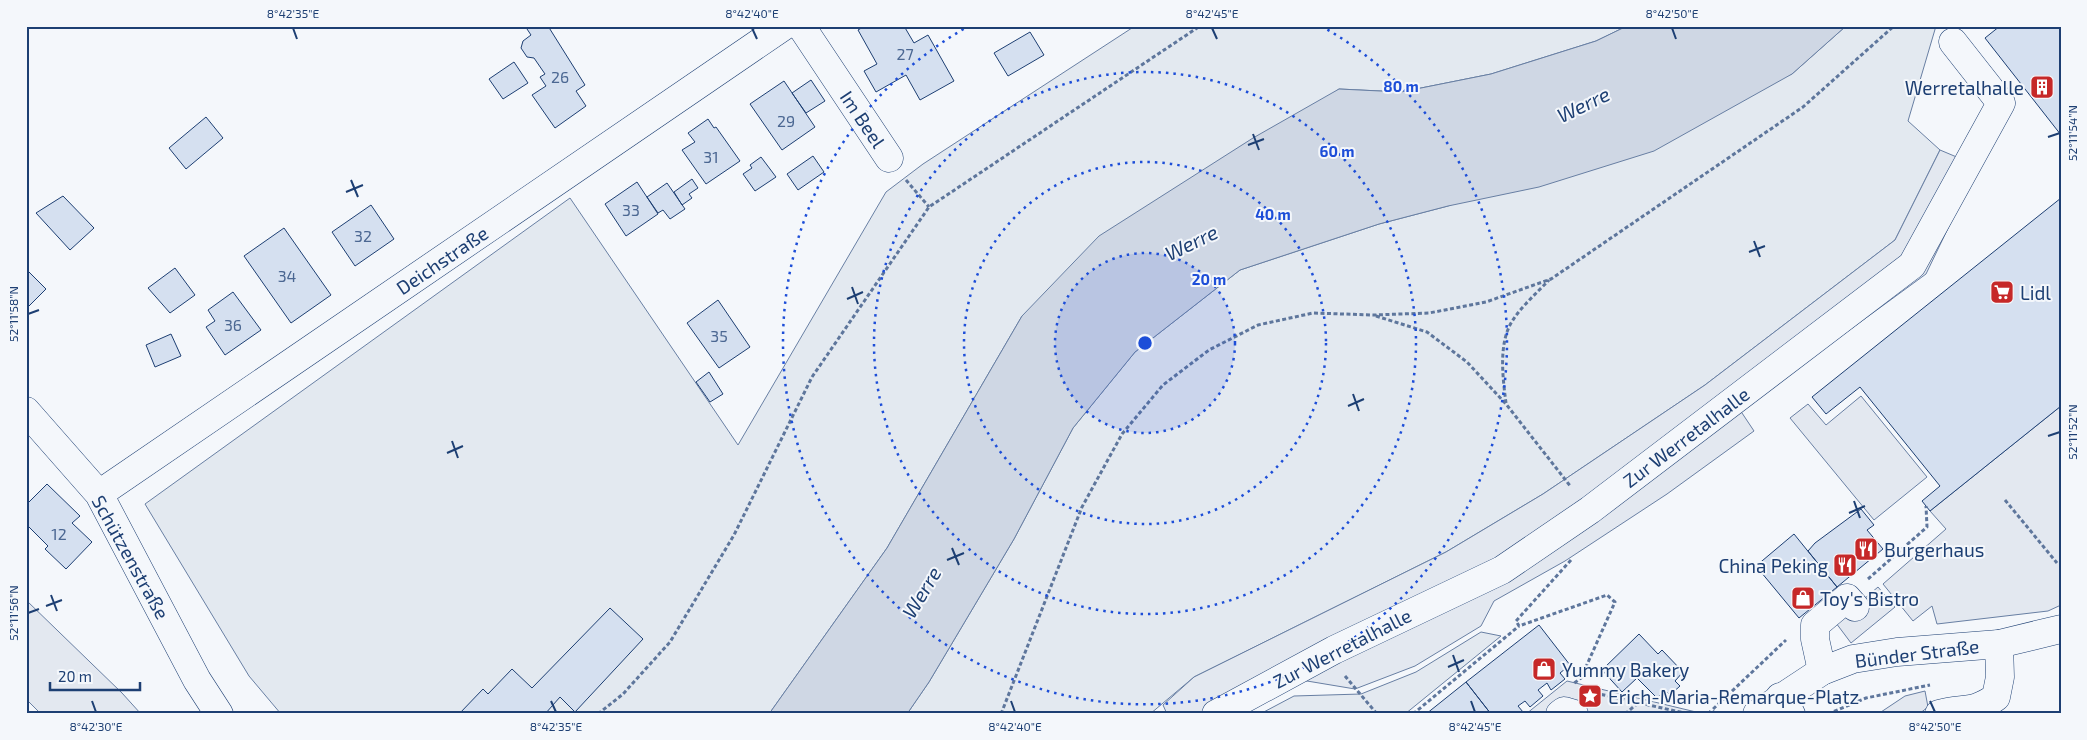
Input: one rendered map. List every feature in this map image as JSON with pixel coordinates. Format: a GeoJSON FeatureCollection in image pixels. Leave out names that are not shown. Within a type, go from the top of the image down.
{"type":"FeatureCollection","features":[{"type":"Feature","properties":{"kind":"street","name":"Deichstraße"},"geometry":{"type":"LineString","coordinates":[[99,494],[784,26]]}},
{"type":"Feature","properties":{"kind":"street","name":"Im Beel"},"geometry":{"type":"LineString","coordinates":[[802,26],[889,158]]}},
{"type":"Feature","properties":{"kind":"street","name":"Zur Werretalhalle"},"geometry":{"type":"LineString","coordinates":[[1216,714],[1334,650],[1502,570],[1590,510],[1912,265],[2001,103],[1952,42]]}},
{"type":"Feature","properties":{"kind":"street","name":"Schützenstraße"},"geometry":{"type":"LineString","coordinates":[[26,412],[99,494],[197,680],[220,714]]}},
{"type":"Feature","properties":{"kind":"street"},"geometry":{"type":"LineString","coordinates":[[1822,671],[1815,639],[1815,625],[1851,602]]}},
{"type":"Feature","properties":{"kind":"street","name":"Bünder Straße"},"geometry":{"type":"LineString","coordinates":[[1757,714],[1785,705],[1822,671],[1853,659],[1897,652],[1999,644],[2061,629]]}},
{"type":"Feature","properties":{"kind":"street"},"geometry":{"type":"LineString","coordinates":[[1940,714],[1969,711],[1985,706],[1996,697],[2000,677],[1999,644]]}},
{"type":"Feature","properties":{"kind":"street"},"geometry":{"type":"LineString","coordinates":[[1560,714],[1579,698]]}},
{"type":"Feature","properties":{"kind":"path"},"geometry":{"type":"LineString","coordinates":[[598,714],[624,694],[670,642],[734,535],[812,377],[929,208],[1200,26]]}},
{"type":"Feature","properties":{"kind":"path"},"geometry":{"type":"LineString","coordinates":[[1506,404],[1502,366],[1509,327],[1551,279],[1802,107],[1894,26]]}},
{"type":"Feature","properties":{"kind":"path","name":"Im Beel"},"geometry":{"type":"LineString","coordinates":[[889,158],[929,208]]}},
{"type":"Feature","properties":{"kind":"path"},"geometry":{"type":"LineString","coordinates":[[1001,714],[1082,507],[1122,434],[1163,385],[1209,350],[1258,325],[1313,313],[1373,315],[1428,313],[1486,302],[1551,279]]}},
{"type":"Feature","properties":{"kind":"path"},"geometry":{"type":"LineString","coordinates":[[1373,315],[1427,332],[1466,362],[1506,404],[1590,510]]}},
{"type":"Feature","properties":{"kind":"path"},"geometry":{"type":"LineString","coordinates":[[2005,500],[2057,563]]}},
{"type":"Feature","properties":{"kind":"path"},"geometry":{"type":"LineString","coordinates":[[1851,602],[1927,527],[1926,506]]}},
{"type":"Feature","properties":{"kind":"path"},"geometry":{"type":"LineString","coordinates":[[1519,626],[1516,621],[1576,556]]}},
{"type":"Feature","properties":{"kind":"path"},"geometry":{"type":"LineString","coordinates":[[1413,714],[1519,626],[1607,595],[1615,602],[1581,678],[1569,687],[1579,698],[1638,703],[1689,714]]}},
{"type":"Feature","properties":{"kind":"path"},"geometry":{"type":"LineString","coordinates":[[1708,714],[1713,712],[1783,641],[1815,625]]}},
{"type":"Feature","properties":{"kind":"path"},"geometry":{"type":"LineString","coordinates":[[1346,678],[1377,714]]}},
{"type":"Feature","properties":{"kind":"path"},"geometry":{"type":"LineString","coordinates":[[1828,714],[1866,698],[1935,684]]}},
{"type":"Feature","properties":{"kind":"path"},"geometry":{"type":"LineString","coordinates":[[1625,714],[1638,703]]}},
{"type":"Feature","properties":{"kind":"path"},"geometry":{"type":"LineString","coordinates":[[1668,714],[1672,710]]}},
{"type":"Feature","properties":{"kind":"shaded area"},"geometry":{"type":"Polygon","coordinates":[[[1135,26],[1627,26],[1596,41],[1491,74],[1401,92],[1339,89],[1022,316],[887,548],[769,714],[281,714],[249,676],[145,504],[570,198],[738,445],[886,192],[923,164],[1135,26]]]}},
{"type":"Feature","properties":{"kind":"shaded area"},"geometry":{"type":"Polygon","coordinates":[[[1846,26],[1936,26],[1908,121],[1940,150],[1895,240],[1705,385],[1543,494],[1446,552],[1194,677],[1150,714],[907,714],[929,682],[1014,539],[1073,428],[1135,352],[1240,270],[1379,224],[1448,206],[1792,74],[1846,26]]]}},
{"type":"Feature","properties":{"kind":"shaded area"},"geometry":{"type":"Polygon","coordinates":[[[1940,150],[1978,166],[1926,274],[1740,410],[1754,431],[1667,494],[1565,561],[1494,601],[1481,626],[1415,666],[1355,689],[1301,680],[1233,714],[1167,714],[1163,705],[1194,677],[1446,552],[1543,494],[1705,385],[1895,240],[1940,150]]]}},
{"type":"Feature","properties":{"kind":"shaded area"},"geometry":{"type":"Polygon","coordinates":[[[1861,396],[1927,477],[1874,520],[1790,418],[1808,404],[1826,425],[1861,396]]]}},
{"type":"Feature","properties":{"kind":"shaded area"},"geometry":{"type":"Polygon","coordinates":[[[2061,406],[2061,605],[2048,611],[1937,624],[1932,606],[1913,621],[1883,584],[1946,529],[1930,511],[2061,406]]]}},
{"type":"Feature","properties":{"kind":"shaded area"},"geometry":{"type":"Polygon","coordinates":[[[1878,587],[1895,607],[1851,643],[1836,623],[1878,587]]]}},
{"type":"Feature","properties":{"kind":"shaded area"},"geometry":{"type":"Polygon","coordinates":[[[26,600],[122,693],[141,714],[41,714],[26,699],[26,600]]]}},
{"type":"Feature","properties":{"kind":"shaded area"},"geometry":{"type":"Polygon","coordinates":[[[1481,632],[1501,636],[1405,714],[1260,714],[1294,696],[1361,694],[1416,672],[1481,632]]]}},
{"type":"Feature","properties":{"kind":"shaded area","name":"Erich-Maria-Remarque-Platz"},"geometry":{"type":"Polygon","coordinates":[[[1567,681],[1696,712],[1694,714],[1526,714],[1567,681]]]}},
{"type":"Feature","properties":{"kind":"shaded area"},"geometry":{"type":"Polygon","coordinates":[[[1925,691],[1928,707],[1919,714],[1878,714],[1905,696],[1925,691]]]}},
{"type":"Feature","properties":{"kind":"water","name":"Werre"},"geometry":{"type":"Polygon","coordinates":[[[1627,26],[1846,26],[1792,74],[1654,151],[1539,187],[1448,206],[1379,224],[1240,270],[1135,352],[1073,428],[1014,539],[929,682],[907,714],[769,714],[887,548],[1022,316],[1099,236],[1253,138],[1339,89],[1401,92],[1491,74],[1596,41],[1627,26]]]}},
{"type":"Feature","properties":{"kind":"building"},"geometry":{"type":"Polygon","coordinates":[[[525,26],[548,26],[585,85],[576,91],[586,106],[555,128],[532,95],[546,86],[540,77],[545,74],[534,58],[527,57],[521,48],[523,41],[531,35],[525,26]]]}},
{"type":"Feature","properties":{"kind":"building"},"geometry":{"type":"Polygon","coordinates":[[[865,26],[904,26],[914,43],[928,35],[954,81],[920,100],[906,75],[876,92],[864,71],[877,64],[858,30],[865,26]]]}},
{"type":"Feature","properties":{"kind":"building","name":"Werretalhalle"},"geometry":{"type":"Polygon","coordinates":[[[2000,26],[2061,26],[2061,135],[1985,38],[2000,26]]]}},
{"type":"Feature","properties":{"kind":"building"},"geometry":{"type":"Polygon","coordinates":[[[1030,32],[1044,55],[1008,76],[994,53],[1030,32]]]}},
{"type":"Feature","properties":{"kind":"building"},"geometry":{"type":"Polygon","coordinates":[[[514,62],[528,83],[503,99],[489,79],[514,62]]]}},
{"type":"Feature","properties":{"kind":"building"},"geometry":{"type":"Polygon","coordinates":[[[811,80],[825,101],[806,113],[792,93],[811,80]]]}},
{"type":"Feature","properties":{"kind":"building"},"geometry":{"type":"Polygon","coordinates":[[[784,81],[815,127],[782,150],[750,104],[784,81]]]}},
{"type":"Feature","properties":{"kind":"building"},"geometry":{"type":"Polygon","coordinates":[[[206,117],[223,138],[186,169],[169,148],[206,117]]]}},
{"type":"Feature","properties":{"kind":"building"},"geometry":{"type":"Polygon","coordinates":[[[708,119],[714,128],[716,127],[740,161],[706,184],[682,150],[695,142],[688,133],[708,119]]]}},
{"type":"Feature","properties":{"kind":"building"},"geometry":{"type":"Polygon","coordinates":[[[813,156],[824,172],[798,190],[787,174],[813,156]]]}},
{"type":"Feature","properties":{"kind":"building"},"geometry":{"type":"Polygon","coordinates":[[[761,157],[776,177],[755,191],[743,174],[752,168],[750,165],[761,157]]]}},
{"type":"Feature","properties":{"kind":"building"},"geometry":{"type":"Polygon","coordinates":[[[692,179],[698,188],[689,194],[692,198],[682,205],[674,192],[692,179]]]}},
{"type":"Feature","properties":{"kind":"building"},"geometry":{"type":"Polygon","coordinates":[[[637,182],[658,214],[626,236],[605,204],[637,182]]]}},
{"type":"Feature","properties":{"kind":"building"},"geometry":{"type":"Polygon","coordinates":[[[667,183],[685,209],[670,219],[663,210],[658,213],[647,197],[667,183]]]}},
{"type":"Feature","properties":{"kind":"building"},"geometry":{"type":"Polygon","coordinates":[[[63,196],[94,228],[70,250],[36,213],[63,196]]]}},
{"type":"Feature","properties":{"kind":"building","name":"Lidl"},"geometry":{"type":"Polygon","coordinates":[[[2061,198],[2061,406],[1930,511],[1922,501],[1940,486],[1860,387],[1826,414],[1812,397],[2061,198]]]}},
{"type":"Feature","properties":{"kind":"building"},"geometry":{"type":"Polygon","coordinates":[[[371,205],[394,239],[355,266],[332,232],[371,205]]]}},
{"type":"Feature","properties":{"kind":"building"},"geometry":{"type":"Polygon","coordinates":[[[284,228],[331,295],[291,323],[244,256],[284,228]]]}},
{"type":"Feature","properties":{"kind":"building"},"geometry":{"type":"Polygon","coordinates":[[[175,268],[195,295],[170,313],[148,288],[175,268]]]}},
{"type":"Feature","properties":{"kind":"building"},"geometry":{"type":"Polygon","coordinates":[[[26,269],[46,289],[26,309],[26,269]]]}},
{"type":"Feature","properties":{"kind":"building"},"geometry":{"type":"Polygon","coordinates":[[[233,292],[261,330],[225,355],[206,327],[215,321],[208,310],[233,292]]]}},
{"type":"Feature","properties":{"kind":"building"},"geometry":{"type":"Polygon","coordinates":[[[718,300],[750,347],[719,368],[687,323],[718,300]]]}},
{"type":"Feature","properties":{"kind":"building"},"geometry":{"type":"Polygon","coordinates":[[[171,334],[181,356],[155,367],[146,345],[171,334]]]}},
{"type":"Feature","properties":{"kind":"building"},"geometry":{"type":"Polygon","coordinates":[[[709,372],[723,394],[710,402],[696,382],[709,372]]]}},
{"type":"Feature","properties":{"kind":"building"},"geometry":{"type":"Polygon","coordinates":[[[47,484],[80,516],[72,523],[92,542],[66,569],[45,549],[48,546],[26,524],[26,505],[47,484]]]}},
{"type":"Feature","properties":{"kind":"building"},"geometry":{"type":"Polygon","coordinates":[[[1861,509],[1874,525],[1867,530],[1883,549],[1837,587],[1808,551],[1815,543],[1861,509]]]}},
{"type":"Feature","properties":{"kind":"building"},"geometry":{"type":"Polygon","coordinates":[[[1794,534],[1837,587],[1799,618],[1756,566],[1794,534]]]}},
{"type":"Feature","properties":{"kind":"building"},"geometry":{"type":"Polygon","coordinates":[[[610,608],[643,639],[575,712],[560,697],[545,714],[459,714],[483,689],[488,694],[512,669],[532,688],[610,608]]]}},
{"type":"Feature","properties":{"kind":"building"},"geometry":{"type":"Polygon","coordinates":[[[1539,625],[1570,665],[1560,673],[1565,679],[1551,690],[1547,683],[1538,690],[1543,696],[1530,707],[1525,701],[1518,706],[1523,712],[1521,714],[1491,714],[1466,682],[1539,625]]]}},
{"type":"Feature","properties":{"kind":"building"},"geometry":{"type":"Polygon","coordinates":[[[1639,634],[1658,654],[1662,650],[1683,672],[1675,681],[1680,686],[1670,695],[1665,690],[1657,698],[1637,678],[1622,692],[1602,670],[1639,634]]]}},
{"type":"Feature","properties":{"kind":"building"},"geometry":{"type":"Polygon","coordinates":[[[1466,682],[1491,714],[1426,714],[1466,682]]]}},
{"type":"Feature","properties":{"kind":"place","name":"Werretalhalle"},"geometry":{"type":"Point","coordinates":[2042,87]}},
{"type":"Feature","properties":{"kind":"place","name":"Lidl"},"geometry":{"type":"Point","coordinates":[2002,292]}},
{"type":"Feature","properties":{"kind":"place","name":"Burgerhaus"},"geometry":{"type":"Point","coordinates":[1866,549]}},
{"type":"Feature","properties":{"kind":"place","name":"China Peking"},"geometry":{"type":"Point","coordinates":[1845,565]}},
{"type":"Feature","properties":{"kind":"place","name":"Toy's Bistro"},"geometry":{"type":"Point","coordinates":[1803,598]}},
{"type":"Feature","properties":{"kind":"place","name":"Yummy Bakery"},"geometry":{"type":"Point","coordinates":[1544,669]}},
{"type":"Feature","properties":{"kind":"place","name":"Erich-Maria-Remarque-Platz"},"geometry":{"type":"Point","coordinates":[1590,696]}}]}
